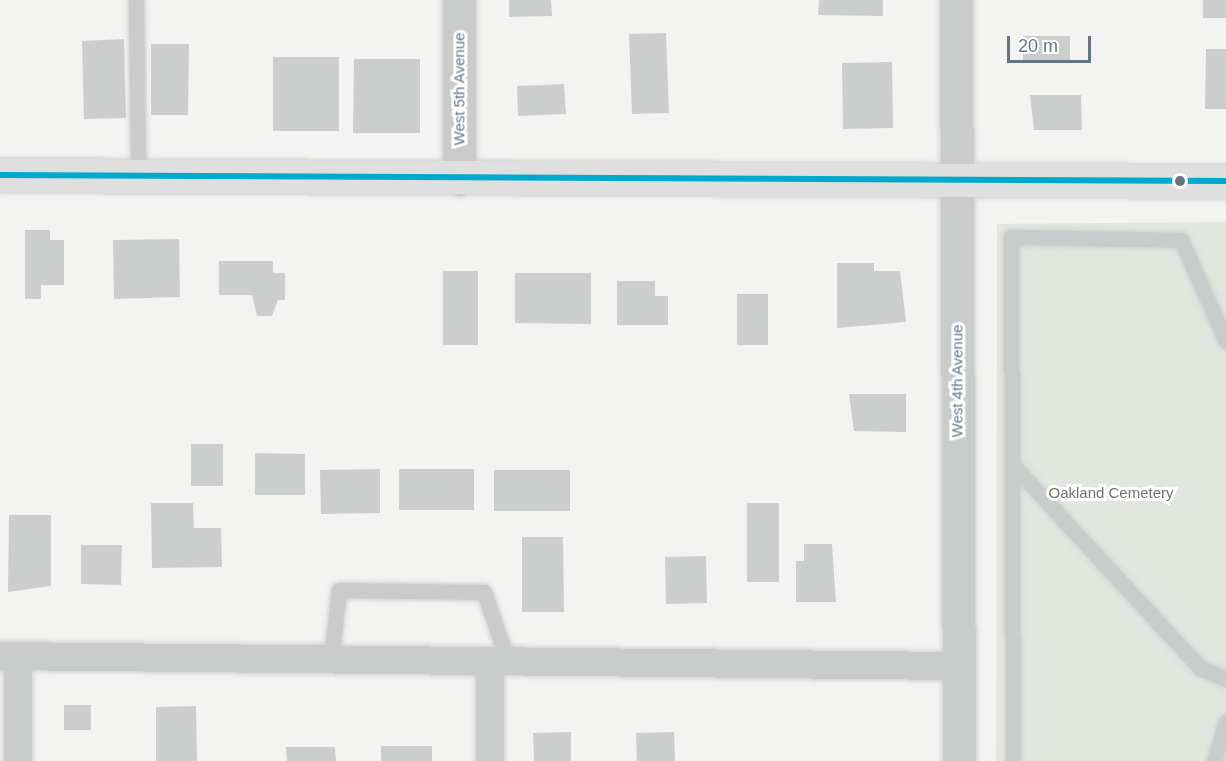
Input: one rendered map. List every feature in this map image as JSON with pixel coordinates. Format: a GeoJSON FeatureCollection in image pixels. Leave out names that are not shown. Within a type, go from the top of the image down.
{"type":"FeatureCollection","features":[{"type":"Feature","properties":{"kind":"main road"},"geometry":{"type":"LineString","coordinates":[[0,175],[957,182],[1226,181]]}},
{"type":"Feature","properties":{"kind":"street","name":"West 5th Avenue"},"geometry":{"type":"LineString","coordinates":[[459,0],[459,179]]}},
{"type":"Feature","properties":{"kind":"street","name":"West 4th Avenue"},"geometry":{"type":"LineString","coordinates":[[956,0],[959,761]]}},
{"type":"Feature","properties":{"kind":"street"},"geometry":{"type":"LineString","coordinates":[[18,761],[9,656],[959,666]]}},
{"type":"Feature","properties":{"kind":"street"},"geometry":{"type":"LineString","coordinates":[[490,761],[499,661]]}},
{"type":"Feature","properties":{"kind":"lane"},"geometry":{"type":"LineString","coordinates":[[136,0],[138,176]]}},
{"type":"Feature","properties":{"kind":"lane"},"geometry":{"type":"LineString","coordinates":[[1013,761],[1011,237],[1182,240],[1226,341]]}},
{"type":"Feature","properties":{"kind":"lane"},"geometry":{"type":"LineString","coordinates":[[1012,464],[1200,668],[1226,679]]}},
{"type":"Feature","properties":{"kind":"lane"},"geometry":{"type":"LineString","coordinates":[[331,660],[339,590],[484,592],[499,661]]}},
{"type":"Feature","properties":{"kind":"lane"},"geometry":{"type":"LineString","coordinates":[[1214,761],[1226,722]]}},
{"type":"Feature","properties":{"kind":"green space","name":"Oakland Cemetery"},"geometry":{"type":"Polygon","coordinates":[[[1226,222],[1226,761],[996,761],[997,224],[1226,222]]]}},
{"type":"Feature","properties":{"kind":"building"},"geometry":{"type":"Polygon","coordinates":[[[509,0],[551,0],[552,16],[509,17],[509,0]]]}},
{"type":"Feature","properties":{"kind":"building"},"geometry":{"type":"Polygon","coordinates":[[[819,0],[883,0],[883,16],[818,15],[819,0]]]}},
{"type":"Feature","properties":{"kind":"building"},"geometry":{"type":"Polygon","coordinates":[[[1203,0],[1226,0],[1226,18],[1203,18],[1203,0]]]}},
{"type":"Feature","properties":{"kind":"building"},"geometry":{"type":"Polygon","coordinates":[[[666,33],[669,113],[632,114],[629,34],[666,33]]]}},
{"type":"Feature","properties":{"kind":"building"},"geometry":{"type":"Polygon","coordinates":[[[1023,36],[1070,36],[1070,63],[1023,63],[1023,36]]]}},
{"type":"Feature","properties":{"kind":"building"},"geometry":{"type":"Polygon","coordinates":[[[124,39],[126,118],[84,119],[82,41],[124,39]]]}},
{"type":"Feature","properties":{"kind":"building"},"geometry":{"type":"Polygon","coordinates":[[[151,44],[189,44],[188,115],[151,115],[151,44]]]}},
{"type":"Feature","properties":{"kind":"building"},"geometry":{"type":"Polygon","coordinates":[[[1206,49],[1226,49],[1226,109],[1205,109],[1206,49]]]}},
{"type":"Feature","properties":{"kind":"building"},"geometry":{"type":"Polygon","coordinates":[[[273,57],[339,57],[339,131],[273,131],[273,57]]]}},
{"type":"Feature","properties":{"kind":"building"},"geometry":{"type":"Polygon","coordinates":[[[354,59],[420,59],[420,133],[353,133],[354,59]]]}},
{"type":"Feature","properties":{"kind":"building"},"geometry":{"type":"Polygon","coordinates":[[[892,62],[893,128],[843,129],[842,63],[892,62]]]}},
{"type":"Feature","properties":{"kind":"building"},"geometry":{"type":"Polygon","coordinates":[[[564,84],[566,114],[518,116],[517,86],[564,84]]]}},
{"type":"Feature","properties":{"kind":"building"},"geometry":{"type":"Polygon","coordinates":[[[1030,95],[1081,95],[1082,130],[1034,130],[1030,95]]]}},
{"type":"Feature","properties":{"kind":"building"},"geometry":{"type":"Polygon","coordinates":[[[25,230],[50,230],[50,240],[64,240],[64,285],[41,285],[41,299],[25,299],[25,230]]]}},
{"type":"Feature","properties":{"kind":"building"},"geometry":{"type":"Polygon","coordinates":[[[179,239],[180,297],[114,299],[113,240],[179,239]]]}},
{"type":"Feature","properties":{"kind":"building"},"geometry":{"type":"Polygon","coordinates":[[[219,261],[273,261],[273,273],[285,273],[285,300],[278,300],[272,316],[257,316],[252,295],[219,295],[219,261]]]}},
{"type":"Feature","properties":{"kind":"building"},"geometry":{"type":"Polygon","coordinates":[[[837,263],[874,263],[874,271],[900,271],[906,322],[837,328],[837,263]]]}},
{"type":"Feature","properties":{"kind":"building"},"geometry":{"type":"Polygon","coordinates":[[[443,271],[478,271],[478,345],[443,345],[443,271]]]}},
{"type":"Feature","properties":{"kind":"building"},"geometry":{"type":"Polygon","coordinates":[[[515,273],[591,273],[591,324],[515,323],[515,273]]]}},
{"type":"Feature","properties":{"kind":"building"},"geometry":{"type":"Polygon","coordinates":[[[617,281],[655,281],[655,296],[668,296],[668,325],[617,325],[617,281]]]}},
{"type":"Feature","properties":{"kind":"building"},"geometry":{"type":"Polygon","coordinates":[[[737,294],[768,294],[768,345],[737,345],[737,294]]]}},
{"type":"Feature","properties":{"kind":"building"},"geometry":{"type":"Polygon","coordinates":[[[849,394],[906,394],[906,432],[854,431],[849,394]]]}},
{"type":"Feature","properties":{"kind":"building"},"geometry":{"type":"Polygon","coordinates":[[[191,444],[223,444],[223,486],[191,486],[191,444]]]}},
{"type":"Feature","properties":{"kind":"building"},"geometry":{"type":"Polygon","coordinates":[[[255,453],[305,454],[305,495],[255,495],[255,453]]]}},
{"type":"Feature","properties":{"kind":"building"},"geometry":{"type":"Polygon","coordinates":[[[380,469],[380,513],[321,514],[320,470],[380,469]]]}},
{"type":"Feature","properties":{"kind":"building"},"geometry":{"type":"Polygon","coordinates":[[[399,469],[474,469],[474,510],[399,510],[399,469]]]}},
{"type":"Feature","properties":{"kind":"building"},"geometry":{"type":"Polygon","coordinates":[[[494,470],[570,470],[570,511],[494,511],[494,470]]]}},
{"type":"Feature","properties":{"kind":"building"},"geometry":{"type":"Polygon","coordinates":[[[151,503],[193,503],[194,528],[221,528],[222,567],[152,568],[151,503]]]}},
{"type":"Feature","properties":{"kind":"building"},"geometry":{"type":"Polygon","coordinates":[[[747,503],[779,503],[779,582],[747,582],[747,503]]]}},
{"type":"Feature","properties":{"kind":"building"},"geometry":{"type":"Polygon","coordinates":[[[9,515],[51,515],[51,586],[8,592],[9,515]]]}},
{"type":"Feature","properties":{"kind":"building"},"geometry":{"type":"Polygon","coordinates":[[[522,537],[563,537],[564,612],[522,612],[522,537]]]}},
{"type":"Feature","properties":{"kind":"building"},"geometry":{"type":"Polygon","coordinates":[[[804,544],[832,544],[836,602],[796,602],[796,561],[804,561],[804,544]]]}},
{"type":"Feature","properties":{"kind":"building"},"geometry":{"type":"Polygon","coordinates":[[[81,545],[122,545],[121,585],[81,584],[81,545]]]}},
{"type":"Feature","properties":{"kind":"building"},"geometry":{"type":"Polygon","coordinates":[[[706,556],[707,603],[666,604],[665,557],[706,556]]]}},
{"type":"Feature","properties":{"kind":"building"},"geometry":{"type":"Polygon","coordinates":[[[64,705],[91,705],[91,730],[64,730],[64,705]]]}},
{"type":"Feature","properties":{"kind":"building"},"geometry":{"type":"Polygon","coordinates":[[[196,706],[197,761],[156,761],[156,707],[196,706]]]}},
{"type":"Feature","properties":{"kind":"building"},"geometry":{"type":"Polygon","coordinates":[[[571,732],[571,761],[534,761],[533,733],[571,732]]]}},
{"type":"Feature","properties":{"kind":"building"},"geometry":{"type":"Polygon","coordinates":[[[674,732],[675,761],[637,761],[636,733],[674,732]]]}},
{"type":"Feature","properties":{"kind":"building"},"geometry":{"type":"Polygon","coordinates":[[[381,746],[432,746],[432,761],[381,761],[381,746]]]}},
{"type":"Feature","properties":{"kind":"building"},"geometry":{"type":"Polygon","coordinates":[[[286,747],[335,747],[336,761],[287,761],[286,747]]]}},
{"type":"Feature","properties":{"kind":"transit line"},"geometry":{"type":"LineString","coordinates":[[0,175],[1226,181]]}}]}
